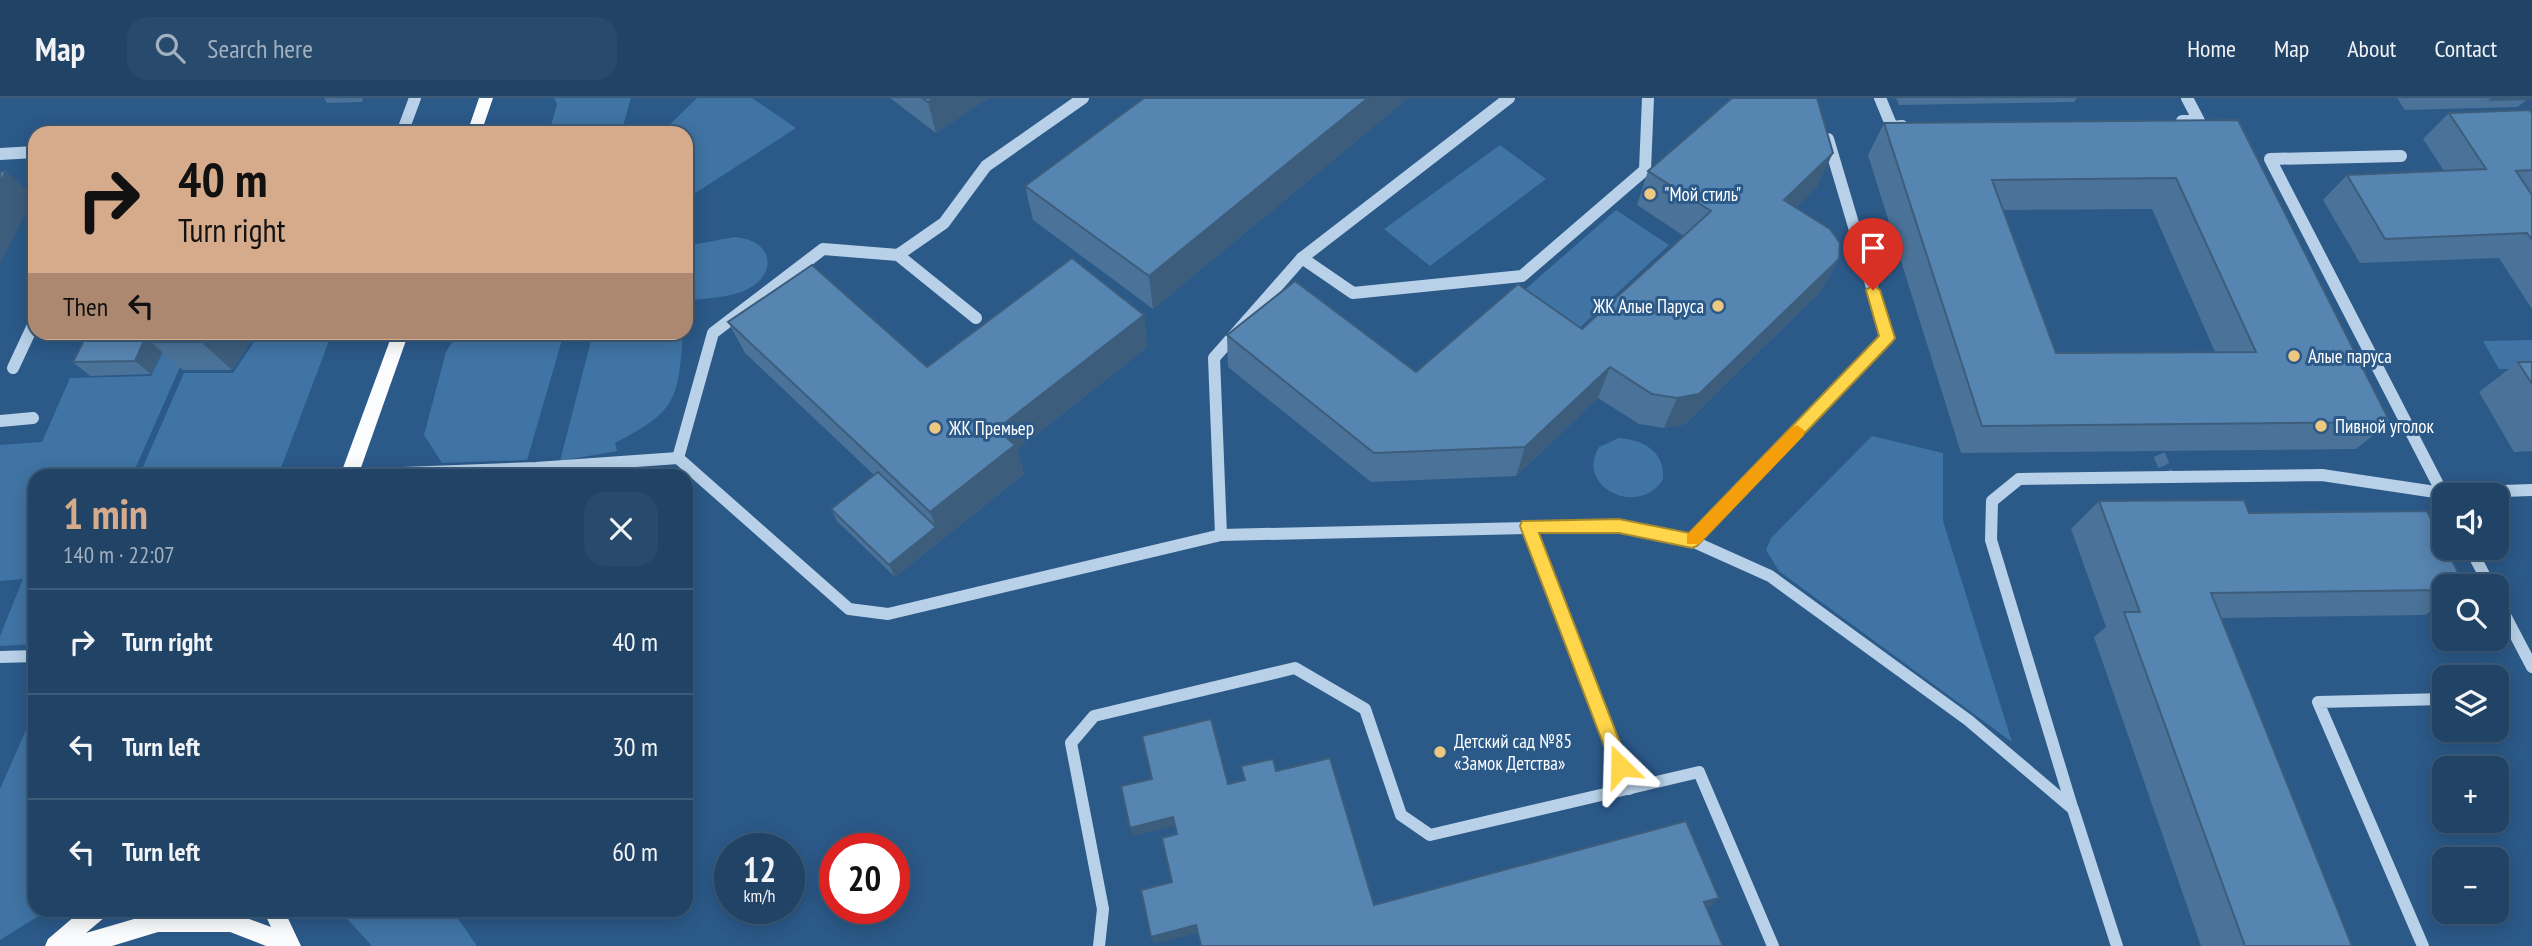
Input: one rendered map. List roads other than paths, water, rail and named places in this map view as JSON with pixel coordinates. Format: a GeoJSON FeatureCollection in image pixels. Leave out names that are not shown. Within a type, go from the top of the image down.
{"type":"FeatureCollection","features":[{"type":"Feature","properties":{"kind":"main road"},"geometry":{"type":"LineString","coordinates":[[476,126],[486,98]]}},
{"type":"Feature","properties":{"kind":"main road"},"geometry":{"type":"LineString","coordinates":[[352,469],[398,340]]}},
{"type":"Feature","properties":{"kind":"main road"},"geometry":{"type":"LineString","coordinates":[[55,946],[90,917]]}},
{"type":"Feature","properties":{"kind":"main road"},"geometry":{"type":"LineString","coordinates":[[276,917],[291,946]]}},
{"type":"Feature","properties":{"kind":"main road"},"geometry":{"type":"LineString","coordinates":[[78,946],[158,922],[230,922],[291,946]]}},
{"type":"Feature","properties":{"kind":"street"},"geometry":{"type":"LineString","coordinates":[[405,126],[415,98]]}},
{"type":"Feature","properties":{"kind":"street"},"geometry":{"type":"LineString","coordinates":[[898,255],[944,223],[986,166],[1083,98]]}},
{"type":"Feature","properties":{"kind":"street"},"geometry":{"type":"LineString","coordinates":[[1221,535],[1214,358],[1302,258],[1509,98]]}},
{"type":"Feature","properties":{"kind":"street"},"geometry":{"type":"LineString","coordinates":[[1302,258],[1353,293],[1522,276],[1644,170],[1648,98]]}},
{"type":"Feature","properties":{"kind":"street"},"geometry":{"type":"LineString","coordinates":[[1880,98],[1892,127],[1919,126]]}},
{"type":"Feature","properties":{"kind":"street"},"geometry":{"type":"LineString","coordinates":[[2171,121],[2199,121],[2187,98]]}},
{"type":"Feature","properties":{"kind":"street"},"geometry":{"type":"LineString","coordinates":[[1692,541],[1887,338],[1825,128]]}},
{"type":"Feature","properties":{"kind":"street"},"geometry":{"type":"LineString","coordinates":[[0,154],[28,152]]}},
{"type":"Feature","properties":{"kind":"street"},"geometry":{"type":"LineString","coordinates":[[2401,156],[2270,159],[2436,483]]}},
{"type":"Feature","properties":{"kind":"street"},"geometry":{"type":"LineString","coordinates":[[678,458],[713,333],[823,249],[898,255],[976,318]]}},
{"type":"Feature","properties":{"kind":"street"},"geometry":{"type":"LineString","coordinates":[[13,368],[28,336]]}},
{"type":"Feature","properties":{"kind":"street"},"geometry":{"type":"LineString","coordinates":[[0,421],[33,418]]}},
{"type":"Feature","properties":{"kind":"street"},"geometry":{"type":"LineString","coordinates":[[513,469],[678,458],[690,469]]}},
{"type":"Feature","properties":{"kind":"street"},"geometry":{"type":"LineString","coordinates":[[693,471],[849,609],[888,614],[1221,535],[1619,526],[1692,541],[1770,576],[1968,720],[2073,809]]}},
{"type":"Feature","properties":{"kind":"street"},"geometry":{"type":"LineString","coordinates":[[2117,946],[1991,540],[1992,501],[2019,479],[2168,475],[2322,475],[2432,494]]}},
{"type":"Feature","properties":{"kind":"street"},"geometry":{"type":"LineString","coordinates":[[2509,492],[2532,490]]}},
{"type":"Feature","properties":{"kind":"street"},"geometry":{"type":"LineString","coordinates":[[1528,526],[1629,789]]}},
{"type":"Feature","properties":{"kind":"street"},"geometry":{"type":"LineString","coordinates":[[2509,623],[2532,667]]}},
{"type":"Feature","properties":{"kind":"street"},"geometry":{"type":"LineString","coordinates":[[0,657],[28,656]]}},
{"type":"Feature","properties":{"kind":"street"},"geometry":{"type":"LineString","coordinates":[[1099,946],[1103,909],[1071,743],[1094,716],[1295,668],[1365,709],[1401,815],[1430,835],[1699,772],[1773,946]]}},
{"type":"Feature","properties":{"kind":"street"},"geometry":{"type":"LineString","coordinates":[[2423,946],[2318,702],[2432,699]]}},
{"type":"Feature","properties":{"kind":"tunnel"},"geometry":{"type":"LineString","coordinates":[[2152,438],[2168,475]]}},
{"type":"Feature","properties":{"kind":"place","name":"\"Мой стиль\""},"geometry":{"type":"Point","coordinates":[1650,194]}},
{"type":"Feature","properties":{"kind":"place","name":"ЖК Алые Паруса"},"geometry":{"type":"Point","coordinates":[1718,306]}},
{"type":"Feature","properties":{"kind":"place","name":"Алые паруса"},"geometry":{"type":"Point","coordinates":[2294,356]}},
{"type":"Feature","properties":{"kind":"place","name":"Пивной уголок"},"geometry":{"type":"Point","coordinates":[2321,426]}},
{"type":"Feature","properties":{"kind":"place","name":"ЖК Премьер"},"geometry":{"type":"Point","coordinates":[935,428]}},
{"type":"Feature","properties":{"kind":"place","name":"Детский сад №85 «Замок Детства»"},"geometry":{"type":"Point","coordinates":[1440,752]}}]}
